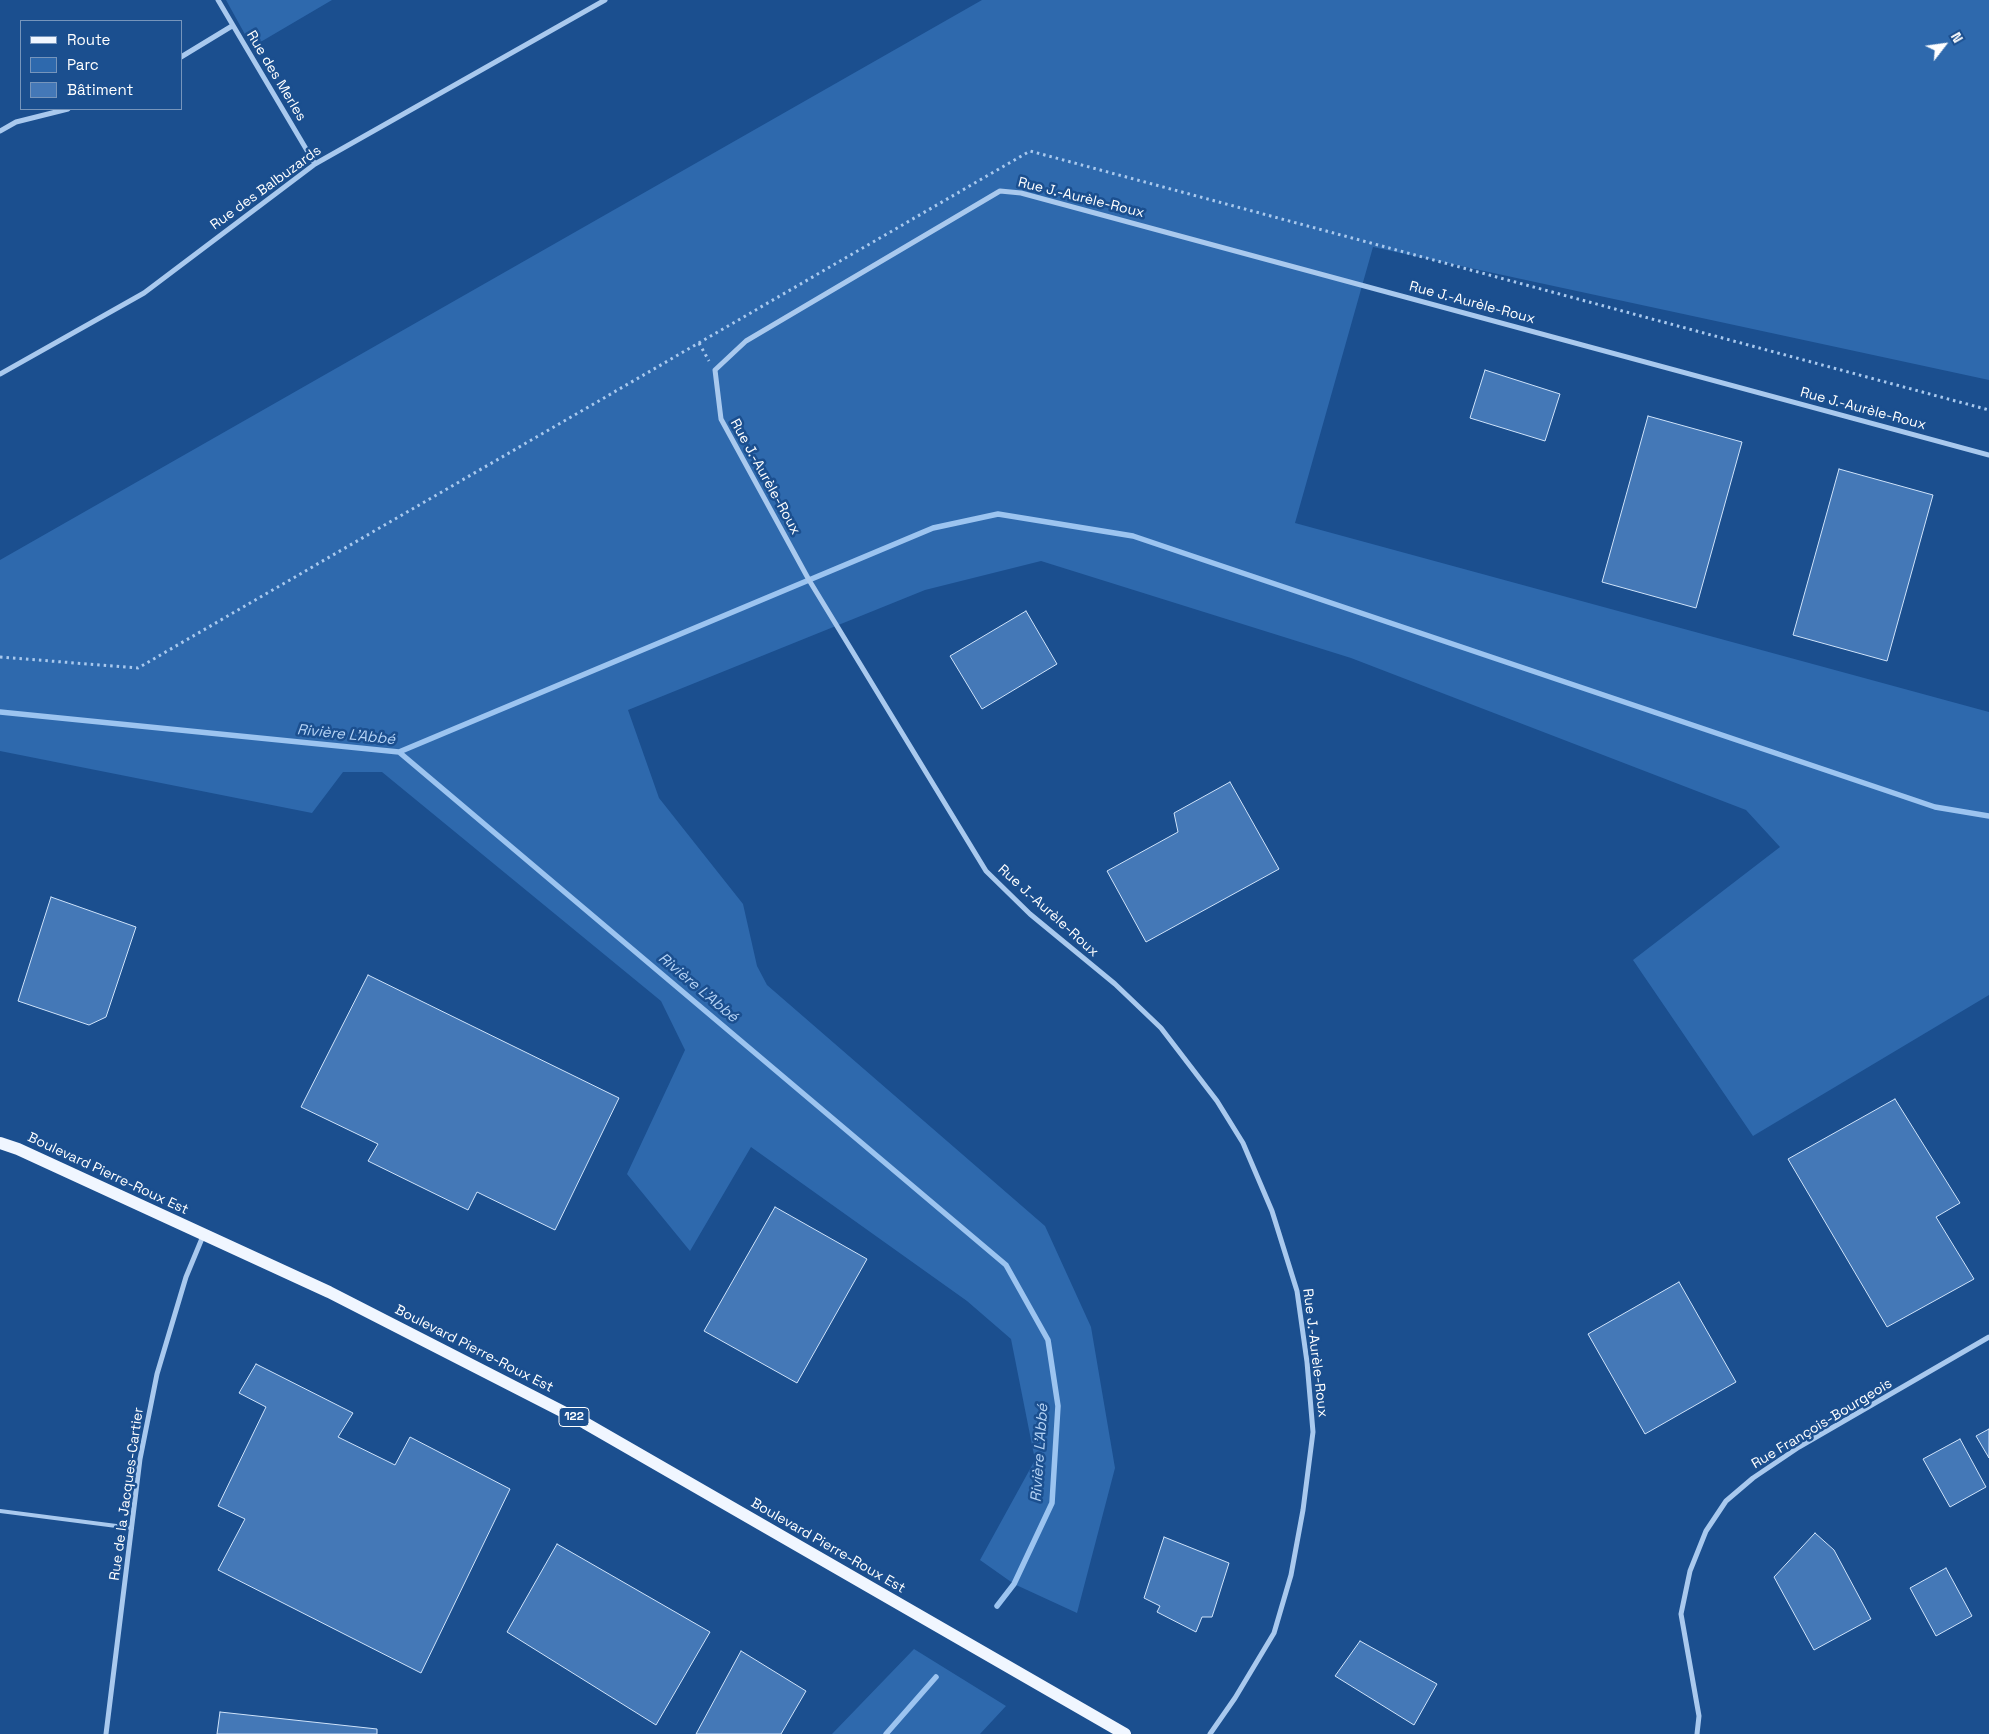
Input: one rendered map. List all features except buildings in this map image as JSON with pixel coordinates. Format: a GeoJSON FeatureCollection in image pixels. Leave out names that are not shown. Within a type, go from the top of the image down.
{"type":"FeatureCollection","features":[{"type":"Feature","properties":{"kind":"main road","name":"Boulevard Pierre-Roux Est"},"geometry":{"type":"LineString","coordinates":[[0,1143],[329,1292],[585,1423],[1125,1734]]}},
{"type":"Feature","properties":{"kind":"street","name":"Rue des Merles"},"geometry":{"type":"LineString","coordinates":[[218,0],[315,164]]}},
{"type":"Feature","properties":{"kind":"street","name":"Rue des Balbuzards"},"geometry":{"type":"LineString","coordinates":[[0,374],[144,293],[315,164],[605,0]]}},
{"type":"Feature","properties":{"kind":"street"},"geometry":{"type":"LineString","coordinates":[[182,57],[232,26]]}},
{"type":"Feature","properties":{"kind":"street"},"geometry":{"type":"LineString","coordinates":[[0,131],[16,122],[64,110]]}},
{"type":"Feature","properties":{"kind":"street","name":"Rue J.-Aurèle-Roux"},"geometry":{"type":"LineString","coordinates":[[1210,1734],[1235,1698],[1274,1633],[1291,1576],[1303,1510],[1313,1432],[1307,1362],[1297,1291],[1272,1211],[1243,1143],[1212,1094],[1161,1028],[1115,984],[1030,914],[986,871],[809,580],[721,419],[715,370],[746,341],[1000,191],[1021,193],[1989,455]]}},
{"type":"Feature","properties":{"kind":"street","name":"Rue de la Jacques-Cartier"},"geometry":{"type":"LineString","coordinates":[[106,1734],[140,1459],[157,1374],[186,1277],[203,1235]]}},
{"type":"Feature","properties":{"kind":"street","name":"Rue François-Bourgeois"},"geometry":{"type":"LineString","coordinates":[[1697,1734],[1699,1716],[1681,1614],[1693,1563],[1706,1530],[1726,1502],[1754,1478],[1799,1447],[1989,1338]]}},
{"type":"Feature","properties":{"kind":"lane"},"geometry":{"type":"LineString","coordinates":[[0,1511],[132,1528]]}},
{"type":"Feature","properties":{"kind":"path"},"geometry":{"type":"LineString","coordinates":[[0,657],[138,668],[1030,151],[1989,410]]}},
{"type":"Feature","properties":{"kind":"path"},"geometry":{"type":"LineString","coordinates":[[699,343],[715,370]]}},
{"type":"Feature","properties":{"kind":"green space"},"geometry":{"type":"Polygon","coordinates":[[[226,0],[332,0],[252,47],[226,0]]]}},
{"type":"Feature","properties":{"kind":"green space"},"geometry":{"type":"Polygon","coordinates":[[[982,0],[1989,0],[1989,380],[1373,247],[1295,523],[1989,712],[1989,995],[1753,1136],[1633,960],[1780,847],[1746,810],[1351,658],[1041,561],[925,590],[628,710],[659,798],[743,904],[757,966],[767,985],[1045,1226],[1091,1327],[1115,1468],[1077,1613],[1014,1584],[980,1560],[1035,1460],[1011,1339],[967,1301],[751,1147],[690,1251],[627,1174],[685,1050],[661,1001],[382,772],[343,772],[312,813],[0,751],[0,560],[982,0]]]}},
{"type":"Feature","properties":{"kind":"green space"},"geometry":{"type":"Polygon","coordinates":[[[914,1649],[1006,1706],[980,1734],[832,1734],[914,1649]]]}},
{"type":"Feature","properties":{"kind":"waterway"},"geometry":{"type":"LineString","coordinates":[[399,752],[933,528],[998,514],[1133,536],[1935,807],[1989,816]]}},
{"type":"Feature","properties":{"kind":"waterway","name":"Rivière L'Abbé"},"geometry":{"type":"LineString","coordinates":[[0,712],[399,752],[1006,1265],[1048,1340],[1058,1406],[1052,1503],[1014,1584],[997,1606]]}},
{"type":"Feature","properties":{"kind":"waterway","name":"Rivière L'Abbé"},"geometry":{"type":"LineString","coordinates":[[886,1734],[936,1677]]}}]}
